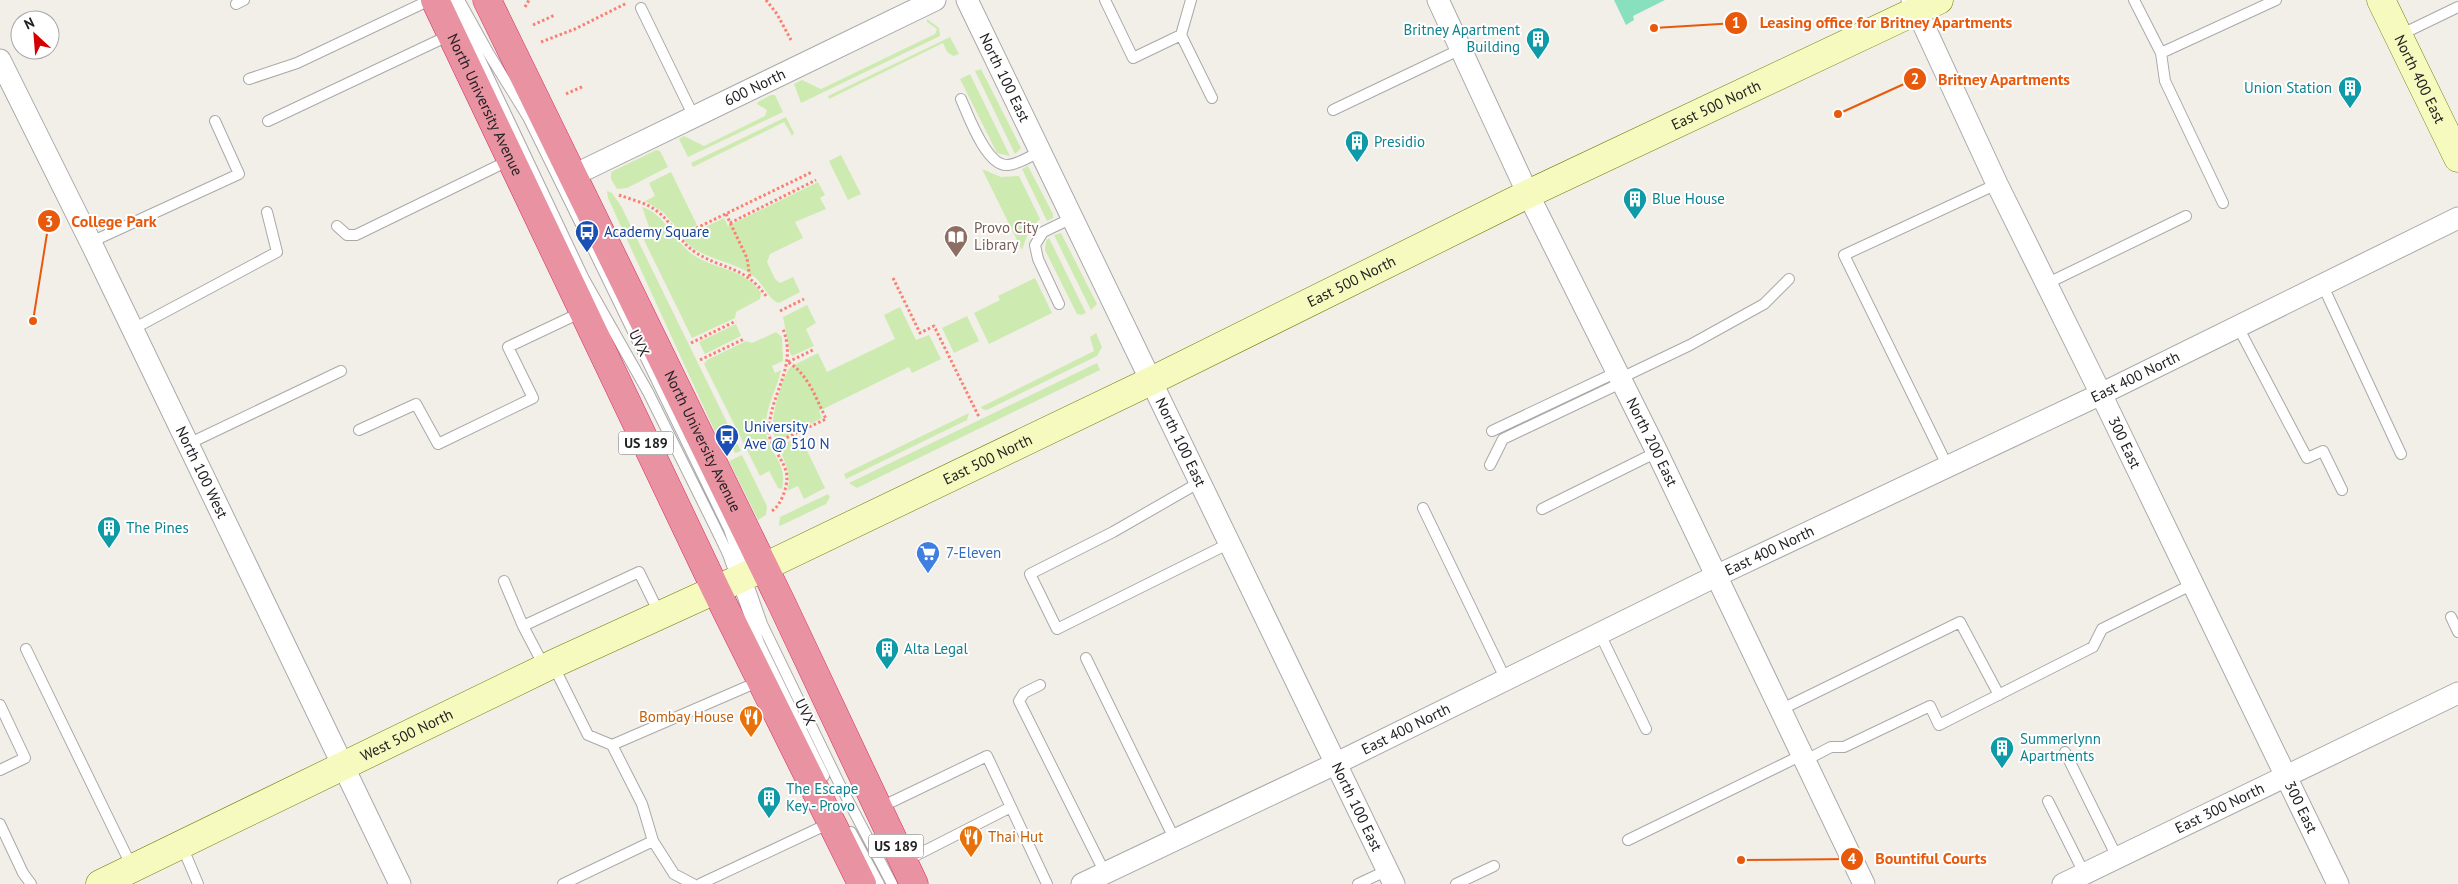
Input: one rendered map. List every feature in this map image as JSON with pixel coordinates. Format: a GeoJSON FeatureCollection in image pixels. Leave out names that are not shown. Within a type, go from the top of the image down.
{"type":"FeatureCollection","features":[{"type":"Feature","properties":{"kind":"highway","name":"North University Avenue"},"geometry":{"type":"LineString","coordinates":[[435,0],[582,311],[879,808],[903,877]]}},
{"type":"Feature","properties":{"kind":"highway","name":"North University Avenue"},"geometry":{"type":"LineString","coordinates":[[487,0],[574,175],[741,579],[761,680],[837,821],[862,884]]}},
{"type":"Feature","properties":{"kind":"street","name":"600 North"},"geometry":{"type":"LineString","coordinates":[[574,175],[935,0]]}},
{"type":"Feature","properties":{"kind":"street","name":"North 100 East"},"geometry":{"type":"LineString","coordinates":[[967,0],[1391,877]]}},
{"type":"Feature","properties":{"kind":"street","name":"North 200 East"},"geometry":{"type":"LineString","coordinates":[[1438,0],[1528,194],[1657,452],[1782,709],[1864,884]]}},
{"type":"Feature","properties":{"kind":"street","name":"North 400 East"},"geometry":{"type":"LineString","coordinates":[[2381,0],[2458,158]]}},
{"type":"Feature","properties":{"kind":"street","name":"East 500 North"},"geometry":{"type":"LineString","coordinates":[[741,579],[1151,381],[1528,194],[1923,4]]}},
{"type":"Feature","properties":{"kind":"street","name":"300 East"},"geometry":{"type":"LineString","coordinates":[[1923,4],[1997,184],[2101,394],[2338,884]]}},
{"type":"Feature","properties":{"kind":"street","name":"North 100 West"},"geometry":{"type":"LineString","coordinates":[[0,60],[91,242],[400,884]]}},
{"type":"Feature","properties":{"kind":"street","name":"East 400 North"},"geometry":{"type":"LineString","coordinates":[[1082,884],[1336,763],[1716,576],[2238,328],[2458,218]]}},
{"type":"Feature","properties":{"kind":"street","name":"West 500 North"},"geometry":{"type":"LineString","coordinates":[[119,878],[181,844],[549,666],[741,579]]}},
{"type":"Feature","properties":{"kind":"street","name":"East 300 North"},"geometry":{"type":"LineString","coordinates":[[2063,884],[2458,693]]}},
{"type":"Feature","properties":{"kind":"lane"},"geometry":{"type":"LineString","coordinates":[[249,79],[297,62],[430,0]]}},
{"type":"Feature","properties":{"kind":"lane","name":"UVX"},"geometry":{"type":"LineString","coordinates":[[452,0],[584,279],[648,392],[840,785],[903,877]]}},
{"type":"Feature","properties":{"kind":"lane","name":"UVX"},"geometry":{"type":"LineString","coordinates":[[459,0],[485,48],[536,131],[724,519],[759,643],[832,794]]}},
{"type":"Feature","properties":{"kind":"lane"},"geometry":{"type":"LineString","coordinates":[[1105,0],[1133,58],[1181,35]]}},
{"type":"Feature","properties":{"kind":"lane"},"geometry":{"type":"LineString","coordinates":[[1191,0],[1181,35],[1212,98]]}},
{"type":"Feature","properties":{"kind":"lane"},"geometry":{"type":"LineString","coordinates":[[2134,0],[2161,53],[2165,81],[2223,203]]}},
{"type":"Feature","properties":{"kind":"lane"},"geometry":{"type":"LineString","coordinates":[[2161,53],[2276,0]]}},
{"type":"Feature","properties":{"kind":"lane"},"geometry":{"type":"LineString","coordinates":[[2399,36],[2458,7]]}},
{"type":"Feature","properties":{"kind":"lane"},"geometry":{"type":"LineString","coordinates":[[641,8],[694,117]]}},
{"type":"Feature","properties":{"kind":"lane"},"geometry":{"type":"LineString","coordinates":[[268,121],[451,34]]}},
{"type":"Feature","properties":{"kind":"lane"},"geometry":{"type":"LineString","coordinates":[[1333,110],[1461,49]]}},
{"type":"Feature","properties":{"kind":"lane"},"geometry":{"type":"LineString","coordinates":[[961,99],[986,151],[998,164],[1007,166],[1040,152]]}},
{"type":"Feature","properties":{"kind":"lane"},"geometry":{"type":"LineString","coordinates":[[91,242],[240,174],[215,121]]}},
{"type":"Feature","properties":{"kind":"lane"},"geometry":{"type":"LineString","coordinates":[[337,226],[347,236],[356,235],[510,160]]}},
{"type":"Feature","properties":{"kind":"lane"},"geometry":{"type":"LineString","coordinates":[[1948,467],[1844,255],[1997,184]]}},
{"type":"Feature","properties":{"kind":"lane"},"geometry":{"type":"LineString","coordinates":[[133,329],[277,252],[267,212]]}},
{"type":"Feature","properties":{"kind":"lane"},"geometry":{"type":"LineString","coordinates":[[2046,284],[2186,216]]}},
{"type":"Feature","properties":{"kind":"lane"},"geometry":{"type":"LineString","coordinates":[[1059,304],[1038,259],[1036,245],[1043,232],[1072,218]]}},
{"type":"Feature","properties":{"kind":"lane"},"geometry":{"type":"LineString","coordinates":[[1492,431],[1690,345],[1764,304],[1789,279]]}},
{"type":"Feature","properties":{"kind":"lane"},"geometry":{"type":"LineString","coordinates":[[2323,286],[2401,454]]}},
{"type":"Feature","properties":{"kind":"lane"},"geometry":{"type":"LineString","coordinates":[[359,430],[416,404],[438,444],[533,398],[508,347],[582,311]]}},
{"type":"Feature","properties":{"kind":"lane"},"geometry":{"type":"LineString","coordinates":[[2238,328],[2307,458],[2323,451],[2342,490]]}},
{"type":"Feature","properties":{"kind":"lane"},"geometry":{"type":"LineString","coordinates":[[188,444],[341,371]]}},
{"type":"Feature","properties":{"kind":"lane"},"geometry":{"type":"LineString","coordinates":[[1490,465],[1503,439],[1620,377]]}},
{"type":"Feature","properties":{"kind":"lane"},"geometry":{"type":"LineString","coordinates":[[1542,509],[1657,452]]}},
{"type":"Feature","properties":{"kind":"lane"},"geometry":{"type":"LineString","coordinates":[[1200,482],[1030,574],[1057,629],[1230,543]]}},
{"type":"Feature","properties":{"kind":"lane"},"geometry":{"type":"LineString","coordinates":[[1424,508],[1506,680]]}},
{"type":"Feature","properties":{"kind":"lane"},"geometry":{"type":"LineString","coordinates":[[523,626],[640,572],[660,616]]}},
{"type":"Feature","properties":{"kind":"lane"},"geometry":{"type":"LineString","coordinates":[[504,581],[523,626],[549,666],[588,735],[612,745],[642,804],[653,841],[674,874],[692,884]]}},
{"type":"Feature","properties":{"kind":"lane"},"geometry":{"type":"LineString","coordinates":[[1628,840],[1805,757],[1831,747],[1844,747],[1930,706],[1940,725],[2093,647],[2102,629],[2193,584]]}},
{"type":"Feature","properties":{"kind":"lane"},"geometry":{"type":"LineString","coordinates":[[2451,617],[2458,632]]}},
{"type":"Feature","properties":{"kind":"lane"},"geometry":{"type":"LineString","coordinates":[[1782,709],[1960,622],[1999,695]]}},
{"type":"Feature","properties":{"kind":"lane"},"geometry":{"type":"LineString","coordinates":[[1600,634],[1646,729]]}},
{"type":"Feature","properties":{"kind":"lane"},"geometry":{"type":"LineString","coordinates":[[26,649],[119,878]]}},
{"type":"Feature","properties":{"kind":"lane"},"geometry":{"type":"LineString","coordinates":[[1086,658],[1175,840]]}},
{"type":"Feature","properties":{"kind":"lane"},"geometry":{"type":"LineString","coordinates":[[612,745],[761,680]]}},
{"type":"Feature","properties":{"kind":"lane"},"geometry":{"type":"LineString","coordinates":[[1040,685],[1024,693],[1019,701],[1105,873]]}},
{"type":"Feature","properties":{"kind":"lane"},"geometry":{"type":"LineString","coordinates":[[0,705],[25,758],[0,770]]}},
{"type":"Feature","properties":{"kind":"lane"},"geometry":{"type":"LineString","coordinates":[[2065,752],[2117,858]]}},
{"type":"Feature","properties":{"kind":"lane"},"geometry":{"type":"LineString","coordinates":[[879,808],[987,756],[1047,884]]}},
{"type":"Feature","properties":{"kind":"lane"},"geometry":{"type":"LineString","coordinates":[[2048,801],[2084,874]]}},
{"type":"Feature","properties":{"kind":"lane"},"geometry":{"type":"LineString","coordinates":[[903,877],[1011,807]]}},
{"type":"Feature","properties":{"kind":"lane"},"geometry":{"type":"LineString","coordinates":[[700,884],[837,821],[879,884]]}},
{"type":"Feature","properties":{"kind":"lane"},"geometry":{"type":"LineString","coordinates":[[0,824],[23,873],[31,884]]}},
{"type":"Feature","properties":{"kind":"lane"},"geometry":{"type":"LineString","coordinates":[[563,884],[653,841]]}},
{"type":"Feature","properties":{"kind":"lane"},"geometry":{"type":"LineString","coordinates":[[181,844],[198,884]]}},
{"type":"Feature","properties":{"kind":"lane"},"geometry":{"type":"LineString","coordinates":[[1456,884],[1494,866]]}},
{"type":"Feature","properties":{"kind":"lane"},"geometry":{"type":"LineString","coordinates":[[1358,884],[1391,877]]}},
{"type":"Feature","properties":{"kind":"path"},"geometry":{"type":"LineString","coordinates":[[525,7],[530,0]]}},
{"type":"Feature","properties":{"kind":"path"},"geometry":{"type":"LineString","coordinates":[[541,42],[575,29],[631,0]]}},
{"type":"Feature","properties":{"kind":"path"},"geometry":{"type":"LineString","coordinates":[[766,0],[777,14],[791,40]]}},
{"type":"Feature","properties":{"kind":"path"},"geometry":{"type":"LineString","coordinates":[[533,25],[555,15]]}},
{"type":"Feature","properties":{"kind":"path"},"geometry":{"type":"LineString","coordinates":[[566,94],[584,86]]}},
{"type":"Feature","properties":{"kind":"path"},"geometry":{"type":"LineString","coordinates":[[678,237],[812,172]]}},
{"type":"Feature","properties":{"kind":"path"},"geometry":{"type":"LineString","coordinates":[[730,223],[816,180]]}},
{"type":"Feature","properties":{"kind":"path"},"geometry":{"type":"LineString","coordinates":[[619,195],[648,205],[659,212],[678,237],[704,258],[738,270],[750,278],[766,296]]}},
{"type":"Feature","properties":{"kind":"path"},"geometry":{"type":"LineString","coordinates":[[726,214],[747,258],[750,278]]}},
{"type":"Feature","properties":{"kind":"path"},"geometry":{"type":"LineString","coordinates":[[893,278],[920,333],[934,326],[979,417]]}},
{"type":"Feature","properties":{"kind":"path"},"geometry":{"type":"LineString","coordinates":[[780,310],[804,299]]}},
{"type":"Feature","properties":{"kind":"path"},"geometry":{"type":"LineString","coordinates":[[691,343],[736,321]]}},
{"type":"Feature","properties":{"kind":"path"},"geometry":{"type":"LineString","coordinates":[[772,512],[778,507],[787,482],[785,465],[769,433],[770,418],[788,362],[783,329]]}},
{"type":"Feature","properties":{"kind":"path"},"geometry":{"type":"LineString","coordinates":[[700,360],[744,339]]}},
{"type":"Feature","properties":{"kind":"path"},"geometry":{"type":"LineString","coordinates":[[788,362],[816,349]]}},
{"type":"Feature","properties":{"kind":"path"},"geometry":{"type":"LineString","coordinates":[[773,444],[826,418],[807,380],[795,366],[788,362]]}},
{"type":"Feature","properties":{"kind":"green space"},"geometry":{"type":"Polygon","coordinates":[[[1614,0],[1665,0],[1633,16],[1634,20],[1626,25],[1614,0]]]}},
{"type":"Feature","properties":{"kind":"green space"},"geometry":{"type":"Polygon","coordinates":[[[927,19],[939,28],[940,36],[801,103],[794,84],[802,80],[821,89],[935,34],[937,29],[927,22],[927,19]]]}},
{"type":"Feature","properties":{"kind":"green space"},"geometry":{"type":"Polygon","coordinates":[[[950,37],[959,54],[953,56],[947,52],[943,43],[829,99],[828,96],[950,37]]]}},
{"type":"Feature","properties":{"kind":"green space"},"geometry":{"type":"Polygon","coordinates":[[[981,69],[1021,148],[1015,154],[975,71],[981,69]]]}},
{"type":"Feature","properties":{"kind":"green space"},"geometry":{"type":"Polygon","coordinates":[[[970,74],[1010,156],[997,153],[960,79],[970,74]]]}},
{"type":"Feature","properties":{"kind":"green space"},"geometry":{"type":"Polygon","coordinates":[[[771,95],[775,95],[783,112],[688,157],[679,139],[684,136],[704,146],[765,116],[767,110],[757,104],[771,95]]]}},
{"type":"Feature","properties":{"kind":"green space"},"geometry":{"type":"Polygon","coordinates":[[[786,117],[794,133],[792,136],[784,122],[693,167],[691,163],[786,117]]]}},
{"type":"Feature","properties":{"kind":"green space"},"geometry":{"type":"Polygon","coordinates":[[[656,150],[660,151],[668,167],[627,188],[617,189],[611,179],[611,172],[656,150]]]}},
{"type":"Feature","properties":{"kind":"green space"},"geometry":{"type":"Polygon","coordinates":[[[841,155],[861,194],[848,200],[829,161],[841,155]]]}},
{"type":"Feature","properties":{"kind":"green space"},"geometry":{"type":"Polygon","coordinates":[[[1028,166],[1053,214],[1053,218],[1047,221],[1022,169],[1028,166]]]}},
{"type":"Feature","properties":{"kind":"green space"},"geometry":{"type":"Polygon","coordinates":[[[982,169],[1001,177],[1019,176],[1040,219],[1029,230],[1022,250],[982,169]]]}},
{"type":"Feature","properties":{"kind":"green space"},"geometry":{"type":"Polygon","coordinates":[[[671,172],[697,225],[681,233],[663,212],[645,201],[655,196],[649,183],[671,172]]]}},
{"type":"Feature","properties":{"kind":"green space"},"geometry":{"type":"Polygon","coordinates":[[[818,182],[825,195],[820,198],[826,209],[795,222],[803,238],[770,254],[767,262],[775,279],[780,283],[793,277],[800,292],[779,303],[773,300],[756,278],[748,272],[700,252],[684,240],[686,236],[724,218],[728,226],[818,182]]]}},
{"type":"Feature","properties":{"kind":"green space"},"geometry":{"type":"Polygon","coordinates":[[[607,191],[612,193],[621,206],[741,451],[735,453],[729,441],[721,445],[608,198],[607,191]]]}},
{"type":"Feature","properties":{"kind":"green space"},"geometry":{"type":"Polygon","coordinates":[[[642,207],[664,222],[681,244],[695,256],[747,279],[761,293],[760,299],[736,312],[735,318],[692,338],[640,232],[649,227],[642,207]]]}},
{"type":"Feature","properties":{"kind":"green space"},"geometry":{"type":"Polygon","coordinates":[[[1061,233],[1097,304],[1091,310],[1054,235],[1061,233]]]}},
{"type":"Feature","properties":{"kind":"green space"},"geometry":{"type":"Polygon","coordinates":[[[1049,238],[1086,313],[1077,314],[1045,250],[1046,241],[1049,238]]]}},
{"type":"Feature","properties":{"kind":"green space"},"geometry":{"type":"Polygon","coordinates":[[[1035,278],[1052,313],[989,344],[974,313],[1000,300],[998,296],[1035,278]]]}},
{"type":"Feature","properties":{"kind":"green space"},"geometry":{"type":"Polygon","coordinates":[[[807,305],[816,323],[806,329],[814,346],[792,356],[783,317],[807,305]]]}},
{"type":"Feature","properties":{"kind":"green space"},"geometry":{"type":"Polygon","coordinates":[[[900,307],[916,340],[929,335],[941,359],[912,373],[909,367],[819,411],[822,418],[781,439],[775,437],[773,431],[774,413],[780,391],[790,367],[818,353],[827,372],[895,339],[884,315],[900,307]]]}},
{"type":"Feature","properties":{"kind":"green space"},"geometry":{"type":"Polygon","coordinates":[[[967,316],[979,341],[954,353],[942,328],[967,316]]]}},
{"type":"Feature","properties":{"kind":"green space"},"geometry":{"type":"Polygon","coordinates":[[[736,324],[741,336],[705,354],[699,342],[736,324]]]}},
{"type":"Feature","properties":{"kind":"green space"},"geometry":{"type":"Polygon","coordinates":[[[776,332],[782,337],[783,361],[772,366],[775,373],[781,370],[767,415],[766,431],[770,446],[782,471],[782,489],[778,488],[769,471],[760,476],[704,364],[707,360],[746,341],[752,343],[776,332]]]}},
{"type":"Feature","properties":{"kind":"green space"},"geometry":{"type":"Polygon","coordinates":[[[1096,333],[1102,347],[1097,356],[987,410],[982,409],[981,407],[1094,351],[1090,337],[1096,333]]]}},
{"type":"Feature","properties":{"kind":"green space"},"geometry":{"type":"Polygon","coordinates":[[[1097,363],[1100,370],[857,488],[849,483],[1097,363]]]}},
{"type":"Feature","properties":{"kind":"green space"},"geometry":{"type":"Polygon","coordinates":[[[969,413],[967,420],[846,479],[844,474],[969,413]]]}},
{"type":"Feature","properties":{"kind":"green space"},"geometry":{"type":"Polygon","coordinates":[[[800,436],[825,488],[804,499],[798,486],[787,491],[789,483],[787,469],[780,448],[781,445],[800,436]]]}},
{"type":"Feature","properties":{"kind":"green space"},"geometry":{"type":"Polygon","coordinates":[[[742,455],[767,506],[766,515],[758,520],[729,461],[742,455]]]}},
{"type":"Feature","properties":{"kind":"green space"},"geometry":{"type":"Polygon","coordinates":[[[828,494],[830,497],[826,504],[780,526],[780,517],[828,494]]]}},
{"type":"Feature","properties":{"kind":"place","name":"Leasing office for Britney Apartments"},"geometry":{"type":"Point","coordinates":[1654,28]}},
{"type":"Feature","properties":{"kind":"place","name":"Britney Apartment Building"},"geometry":{"type":"Point","coordinates":[1538,60]}},
{"type":"Feature","properties":{"kind":"place","name":"Union Station"},"geometry":{"type":"Point","coordinates":[2350,109]}},
{"type":"Feature","properties":{"kind":"place","name":"Britney Apartments"},"geometry":{"type":"Point","coordinates":[1838,114]}},
{"type":"Feature","properties":{"kind":"place","name":"Presidio"},"geometry":{"type":"Point","coordinates":[1357,163]}},
{"type":"Feature","properties":{"kind":"place","name":"Blue House"},"geometry":{"type":"Point","coordinates":[1635,220]}},
{"type":"Feature","properties":{"kind":"place","name":"Academy Square"},"geometry":{"type":"Point","coordinates":[587,253]}},
{"type":"Feature","properties":{"kind":"place","name":"Provo City Library"},"geometry":{"type":"Point","coordinates":[956,258]}},
{"type":"Feature","properties":{"kind":"place","name":"College Park"},"geometry":{"type":"Point","coordinates":[33,321]}},
{"type":"Feature","properties":{"kind":"place","name":"University Ave @ 510 N"},"geometry":{"type":"Point","coordinates":[727,457]}},
{"type":"Feature","properties":{"kind":"place","name":"The Pines"},"geometry":{"type":"Point","coordinates":[109,549]}},
{"type":"Feature","properties":{"kind":"place","name":"7-Eleven"},"geometry":{"type":"Point","coordinates":[928,574]}},
{"type":"Feature","properties":{"kind":"place","name":"Alta Legal"},"geometry":{"type":"Point","coordinates":[887,670]}},
{"type":"Feature","properties":{"kind":"place","name":"Bombay House"},"geometry":{"type":"Point","coordinates":[751,738]}},
{"type":"Feature","properties":{"kind":"place","name":"Summerlynn Apartments"},"geometry":{"type":"Point","coordinates":[2002,769]}},
{"type":"Feature","properties":{"kind":"place","name":"The Escape Key - Provo"},"geometry":{"type":"Point","coordinates":[769,819]}},
{"type":"Feature","properties":{"kind":"place","name":"Thai Hut"},"geometry":{"type":"Point","coordinates":[971,858]}},
{"type":"Feature","properties":{"kind":"place","name":"Bountiful Courts"},"geometry":{"type":"Point","coordinates":[1741,860]}}]}
